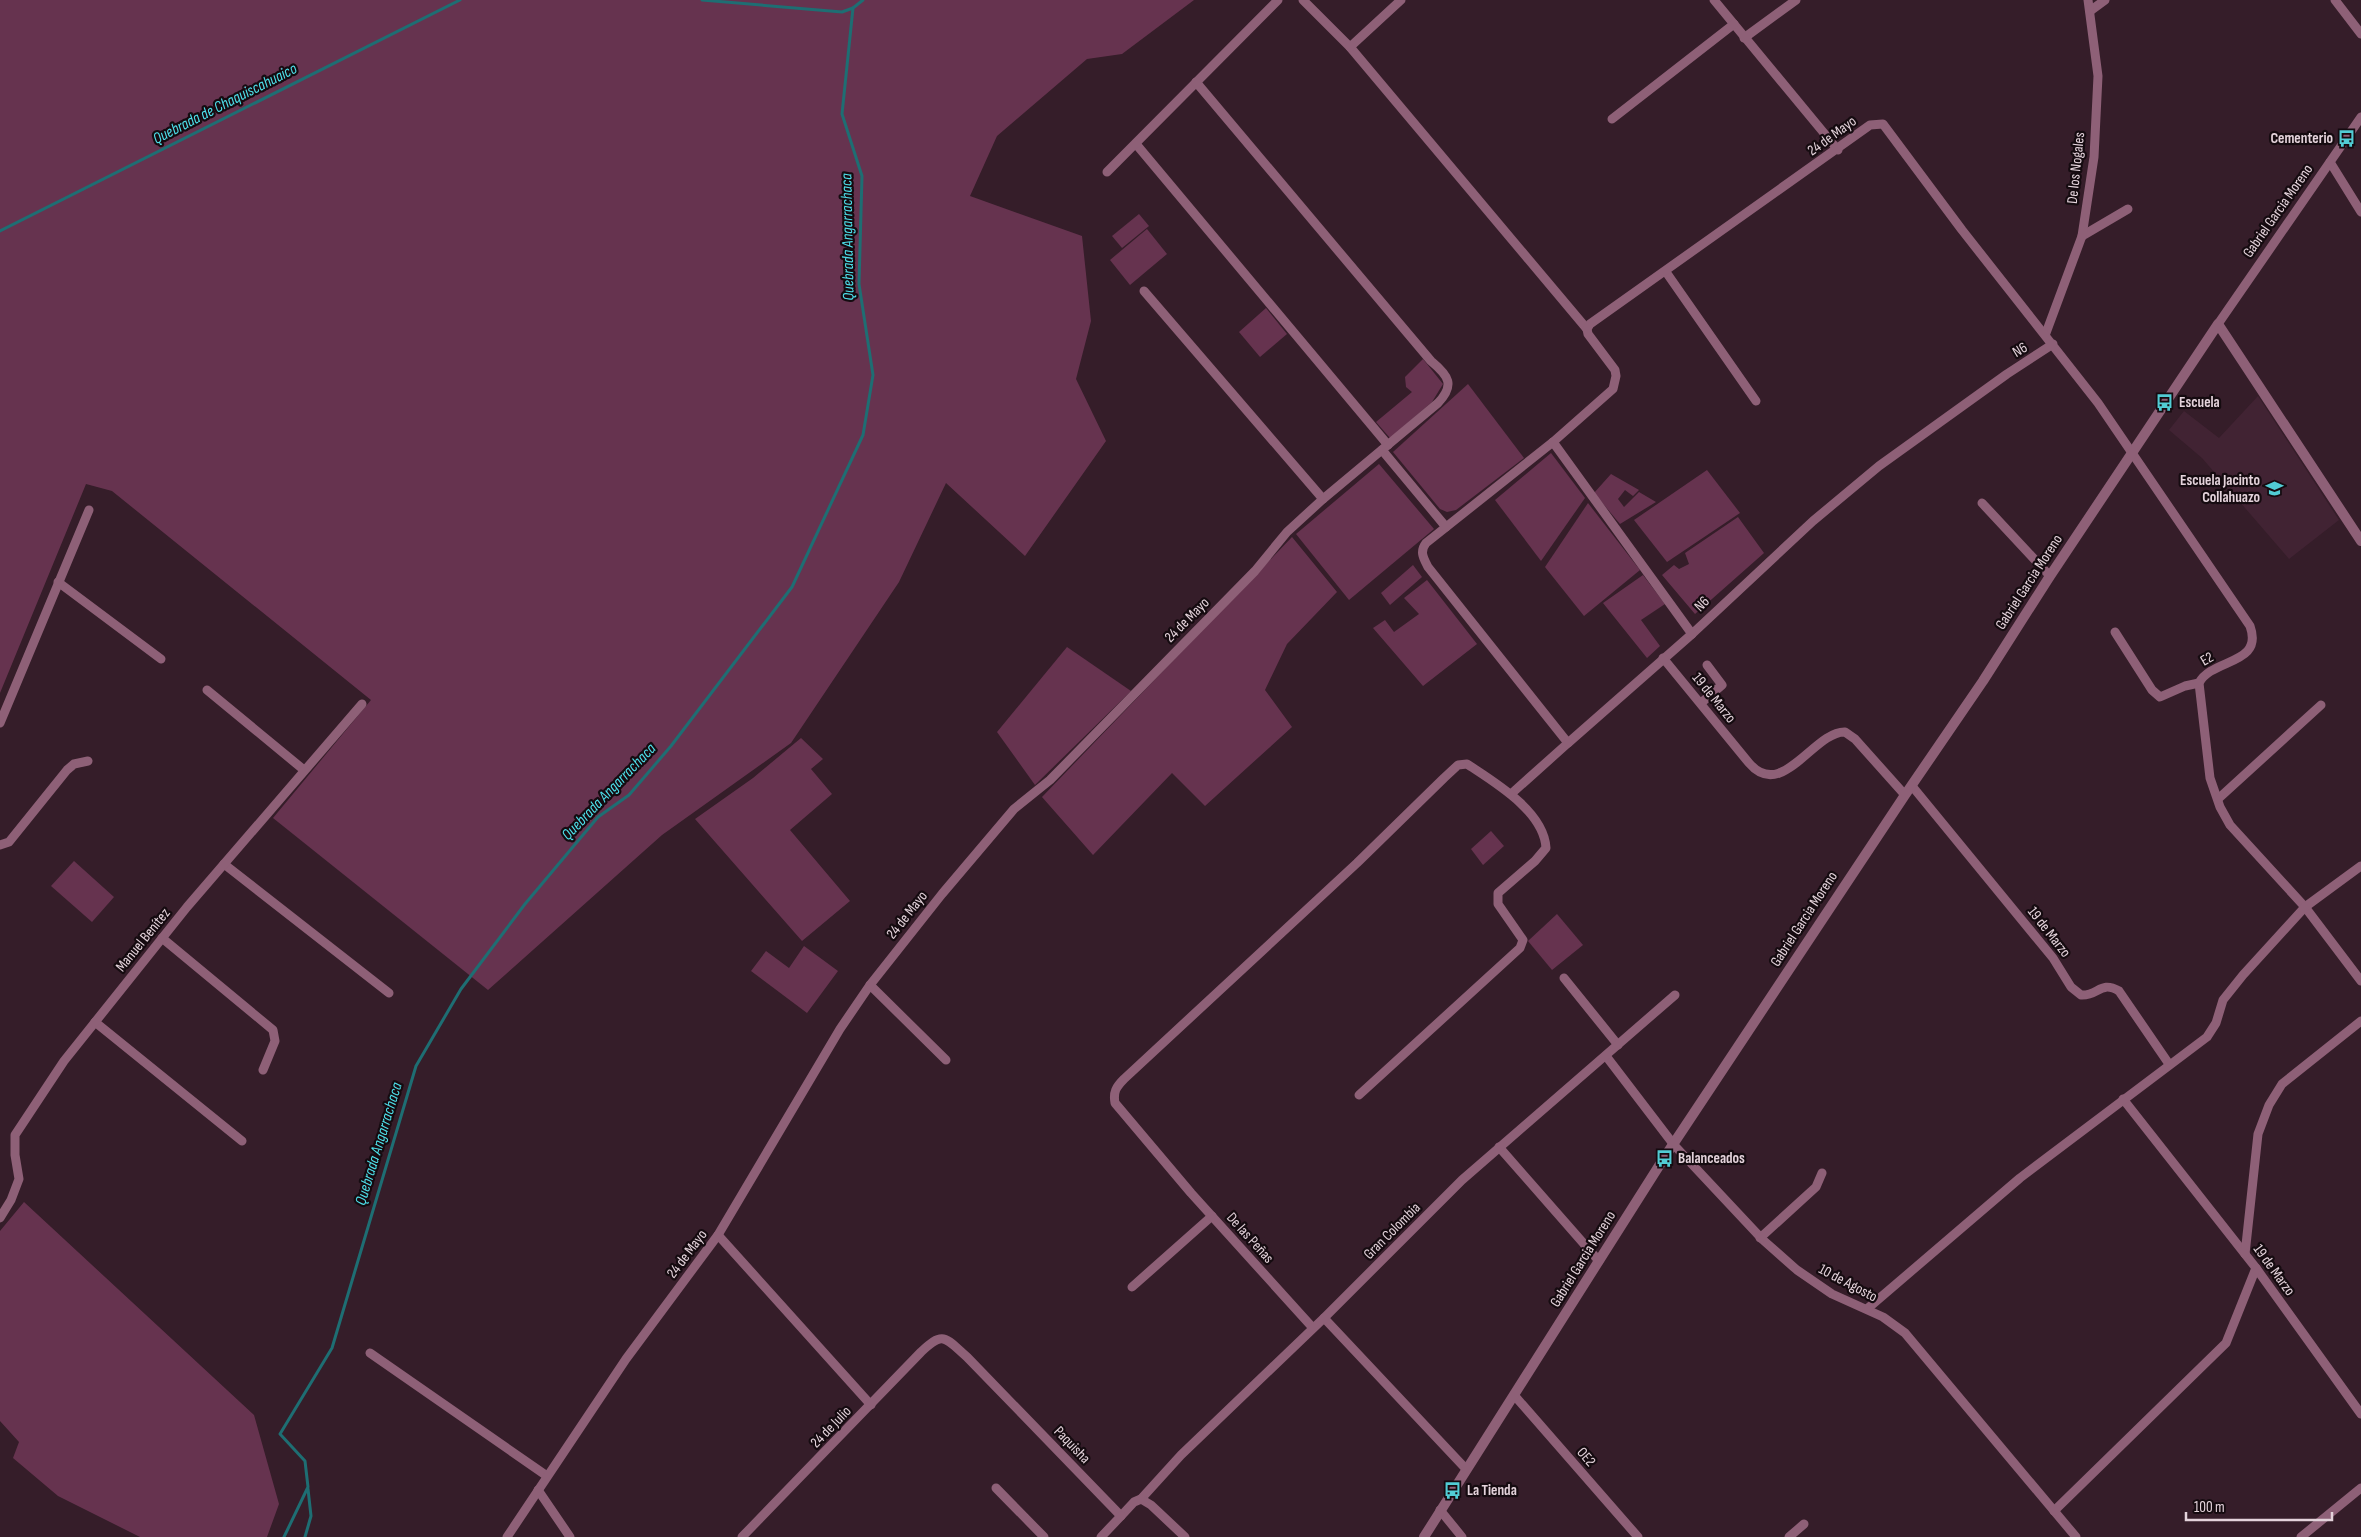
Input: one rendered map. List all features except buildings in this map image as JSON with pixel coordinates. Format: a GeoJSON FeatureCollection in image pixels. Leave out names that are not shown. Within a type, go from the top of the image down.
{"type":"FeatureCollection","features":[{"type":"Feature","properties":{"kind":"street"},"geometry":{"type":"LineString","coordinates":[[1107,172],[1278,0]]}},
{"type":"Feature","properties":{"kind":"street"},"geometry":{"type":"LineString","coordinates":[[1303,0],[1350,47],[1587,329],[1592,341],[1615,370],[1616,383],[1613,389],[1553,442],[1446,527],[1426,544],[1422,550],[1428,567],[1568,743]]}},
{"type":"Feature","properties":{"kind":"street"},"geometry":{"type":"LineString","coordinates":[[1350,47],[1401,0]]}},
{"type":"Feature","properties":{"kind":"street"},"geometry":{"type":"LineString","coordinates":[[1714,0],[1838,150]]}},
{"type":"Feature","properties":{"kind":"street"},"geometry":{"type":"LineString","coordinates":[[1744,38],[1796,0]]}},
{"type":"Feature","properties":{"kind":"street","name":"De los Nogales"},"geometry":{"type":"LineString","coordinates":[[2046,334],[2082,236],[2094,157],[2098,76],[2088,0]]}},
{"type":"Feature","properties":{"kind":"street"},"geometry":{"type":"LineString","coordinates":[[2090,11],[2105,0]]}},
{"type":"Feature","properties":{"kind":"street"},"geometry":{"type":"LineString","coordinates":[[2335,0],[2361,34]]}},
{"type":"Feature","properties":{"kind":"street"},"geometry":{"type":"LineString","coordinates":[[1612,118],[1734,24]]}},
{"type":"Feature","properties":{"kind":"street","name":"24 de Mayo"},"geometry":{"type":"LineString","coordinates":[[507,1537],[626,1359],[718,1235],[840,1029],[870,985],[942,894],[1014,809],[1050,780],[1255,571],[1287,532],[1442,398],[1449,387],[1443,372],[1196,82]]}},
{"type":"Feature","properties":{"kind":"street","name":"Gabriel Garcia Moreno"},"geometry":{"type":"LineString","coordinates":[[1424,1537],[1674,1145],[1905,795],[1983,681],[2133,451],[2361,117]]}},
{"type":"Feature","properties":{"kind":"street","name":"24 de Mayo"},"geometry":{"type":"LineString","coordinates":[[1587,329],[1590,324],[1838,150],[1870,125],[1878,123],[1886,126],[1962,230],[2046,334],[2133,451]]}},
{"type":"Feature","properties":{"kind":"street"},"geometry":{"type":"LineString","coordinates":[[1136,144],[1385,447],[1446,527]]}},
{"type":"Feature","properties":{"kind":"street"},"geometry":{"type":"LineString","coordinates":[[2330,162],[2361,212]]}},
{"type":"Feature","properties":{"kind":"street"},"geometry":{"type":"LineString","coordinates":[[2082,236],[2128,209]]}},
{"type":"Feature","properties":{"kind":"street"},"geometry":{"type":"LineString","coordinates":[[1666,272],[1756,401]]}},
{"type":"Feature","properties":{"kind":"street"},"geometry":{"type":"LineString","coordinates":[[1144,291],[1323,500]]}},
{"type":"Feature","properties":{"kind":"street"},"geometry":{"type":"LineString","coordinates":[[2219,323],[2361,541]]}},
{"type":"Feature","properties":{"kind":"street","name":"N6"},"geometry":{"type":"LineString","coordinates":[[1511,794],[1692,634],[1798,534],[1879,466],[2007,374],[2053,344]]}},
{"type":"Feature","properties":{"kind":"street"},"geometry":{"type":"LineString","coordinates":[[1553,442],[1692,634]]}},
{"type":"Feature","properties":{"kind":"street","name":"E2"},"geometry":{"type":"LineString","coordinates":[[2133,451],[2250,626],[2253,635],[2253,643],[2247,651],[2204,677],[2199,683],[2210,778],[2218,799],[2230,825],[2305,907],[2361,981]]}},
{"type":"Feature","properties":{"kind":"street"},"geometry":{"type":"LineString","coordinates":[[1982,503],[2050,576]]}},
{"type":"Feature","properties":{"kind":"street"},"geometry":{"type":"LineString","coordinates":[[0,723],[89,510]]}},
{"type":"Feature","properties":{"kind":"street"},"geometry":{"type":"LineString","coordinates":[[58,582],[161,659]]}},
{"type":"Feature","properties":{"kind":"street"},"geometry":{"type":"LineString","coordinates":[[2115,632],[2152,690],[2160,697],[2199,683]]}},
{"type":"Feature","properties":{"kind":"street","name":"19 de Marzo"},"geometry":{"type":"LineString","coordinates":[[1664,658],[1754,769],[1760,773],[1776,774],[1790,768],[1834,733],[1846,732],[1855,739],[1905,795]]}},
{"type":"Feature","properties":{"kind":"street"},"geometry":{"type":"LineString","coordinates":[[1700,703],[1722,685],[1707,665]]}},
{"type":"Feature","properties":{"kind":"street"},"geometry":{"type":"LineString","coordinates":[[208,690],[304,770]]}},
{"type":"Feature","properties":{"kind":"street","name":"Manuel Benítez"},"geometry":{"type":"LineString","coordinates":[[0,1218],[12,1200],[19,1179],[15,1155],[15,1135],[64,1062],[162,938],[362,704]]}},
{"type":"Feature","properties":{"kind":"street"},"geometry":{"type":"LineString","coordinates":[[2218,799],[2321,706]]}},
{"type":"Feature","properties":{"kind":"street"},"geometry":{"type":"LineString","coordinates":[[0,844],[9,842],[67,770],[74,764],[88,761]]}},
{"type":"Feature","properties":{"kind":"street","name":"De las Peñas"},"geometry":{"type":"LineString","coordinates":[[1313,1328],[1167,1166],[1115,1103],[1116,1088],[1357,863],[1458,765],[1467,764],[1511,794],[1534,818],[1546,838],[1546,848],[1535,861],[1498,893],[1498,904],[1521,934],[1523,940],[1520,948],[1360,1096]]}},
{"type":"Feature","properties":{"kind":"street","name":"19 de Marzo"},"geometry":{"type":"LineString","coordinates":[[1912,786],[2052,958],[2071,987],[2081,995],[2094,993],[2107,986],[2119,991],[2169,1064]]}},
{"type":"Feature","properties":{"kind":"street"},"geometry":{"type":"LineString","coordinates":[[224,864],[389,993]]}},
{"type":"Feature","properties":{"kind":"street"},"geometry":{"type":"LineString","coordinates":[[1867,1309],[2020,1178],[2207,1037],[2216,1023],[2228,992],[2305,907],[2361,866]]}},
{"type":"Feature","properties":{"kind":"street"},"geometry":{"type":"LineString","coordinates":[[162,938],[273,1030],[275,1041],[263,1070]]}},
{"type":"Feature","properties":{"kind":"street"},"geometry":{"type":"LineString","coordinates":[[1564,978],[1618,1045]]}},
{"type":"Feature","properties":{"kind":"street"},"geometry":{"type":"LineString","coordinates":[[870,985],[946,1060]]}},
{"type":"Feature","properties":{"kind":"street","name":"Gran Colombia"},"geometry":{"type":"LineString","coordinates":[[1141,1499],[1181,1455],[1324,1318],[1462,1180],[1675,995]]}},
{"type":"Feature","properties":{"kind":"street"},"geometry":{"type":"LineString","coordinates":[[2245,1254],[2258,1134],[2269,1106],[2282,1084],[2361,1021]]}},
{"type":"Feature","properties":{"kind":"street"},"geometry":{"type":"LineString","coordinates":[[95,1022],[242,1141]]}},
{"type":"Feature","properties":{"kind":"street","name":"10 de Agosto"},"geometry":{"type":"LineString","coordinates":[[1606,1056],[1674,1145],[1760,1238],[1797,1270],[1832,1294],[1867,1309],[1895,1324],[1905,1333],[2076,1537]]}},
{"type":"Feature","properties":{"kind":"street","name":"19 de Marzo"},"geometry":{"type":"LineString","coordinates":[[2123,1099],[2256,1268],[2361,1414]]}},
{"type":"Feature","properties":{"kind":"street"},"geometry":{"type":"LineString","coordinates":[[1499,1147],[1599,1261]]}},
{"type":"Feature","properties":{"kind":"street"},"geometry":{"type":"LineString","coordinates":[[1760,1238],[1816,1187],[1822,1173]]}},
{"type":"Feature","properties":{"kind":"street"},"geometry":{"type":"LineString","coordinates":[[1132,1287],[1212,1216]]}},
{"type":"Feature","properties":{"kind":"street"},"geometry":{"type":"LineString","coordinates":[[718,1235],[872,1405]]}},
{"type":"Feature","properties":{"kind":"street"},"geometry":{"type":"LineString","coordinates":[[2054,1511],[2226,1342],[2256,1268]]}},
{"type":"Feature","properties":{"kind":"street"},"geometry":{"type":"LineString","coordinates":[[1324,1318],[1466,1469]]}},
{"type":"Feature","properties":{"kind":"street","name":"24 de Julio"},"geometry":{"type":"LineString","coordinates":[[742,1537],[872,1405],[921,1352],[936,1338],[940,1338]]}},
{"type":"Feature","properties":{"kind":"street","name":"Paquisha"},"geometry":{"type":"LineString","coordinates":[[940,1338],[949,1341],[967,1356],[1121,1516]]}},
{"type":"Feature","properties":{"kind":"street"},"geometry":{"type":"LineString","coordinates":[[370,1353],[547,1476]]}},
{"type":"Feature","properties":{"kind":"street","name":"OE2"},"geometry":{"type":"LineString","coordinates":[[1514,1395],[1638,1537]]}},
{"type":"Feature","properties":{"kind":"street"},"geometry":{"type":"LineString","coordinates":[[996,1488],[1044,1537]]}},
{"type":"Feature","properties":{"kind":"street"},"geometry":{"type":"LineString","coordinates":[[2301,1537],[2361,1488]]}},
{"type":"Feature","properties":{"kind":"street"},"geometry":{"type":"LineString","coordinates":[[538,1490],[570,1537]]}},
{"type":"Feature","properties":{"kind":"street"},"geometry":{"type":"LineString","coordinates":[[1101,1537],[1134,1502],[1141,1499],[1151,1505],[1185,1537]]}},
{"type":"Feature","properties":{"kind":"street"},"geometry":{"type":"LineString","coordinates":[[1440,1510],[1462,1537]]}},
{"type":"Feature","properties":{"kind":"street"},"geometry":{"type":"LineString","coordinates":[[1789,1537],[1804,1524]]}},
{"type":"Feature","properties":{"kind":"shaded area"},"geometry":{"type":"Polygon","coordinates":[[[0,0],[1194,0],[1122,54],[1087,59],[997,136],[970,196],[1082,236],[1091,321],[1076,379],[1106,441],[1025,556],[946,483],[899,582],[791,743],[662,835],[488,990],[273,818],[371,700],[112,491],[86,484],[0,693],[0,0]]]}},
{"type":"Feature","properties":{"kind":"shaded area"},"geometry":{"type":"Polygon","coordinates":[[[1139,214],[1149,226],[1122,248],[1112,236],[1139,214]]]}},
{"type":"Feature","properties":{"kind":"shaded area"},"geometry":{"type":"Polygon","coordinates":[[[1147,229],[1167,254],[1130,285],[1110,260],[1147,229]]]}},
{"type":"Feature","properties":{"kind":"shaded area"},"geometry":{"type":"Polygon","coordinates":[[[1266,308],[1287,334],[1260,357],[1239,332],[1266,308]]]}},
{"type":"Feature","properties":{"kind":"shaded area"},"geometry":{"type":"Polygon","coordinates":[[[1423,359],[1443,384],[1432,402],[1390,438],[1376,422],[1412,392],[1406,387],[1405,377],[1423,359]]]}},
{"type":"Feature","properties":{"kind":"shaded area"},"geometry":{"type":"Polygon","coordinates":[[[1468,384],[1524,458],[1456,510],[1447,512],[1440,509],[1393,452],[1468,384]]]}},
{"type":"Feature","properties":{"kind":"shaded area","name":"Escuela Jacinto Collahuazo"},"geometry":{"type":"Polygon","coordinates":[[[2258,396],[2339,520],[2289,559],[2202,458],[2169,430],[2184,411],[2219,438],[2258,396]]]}},
{"type":"Feature","properties":{"kind":"shaded area"},"geometry":{"type":"Polygon","coordinates":[[[1551,453],[1585,498],[1541,561],[1495,500],[1551,453]]]}},
{"type":"Feature","properties":{"kind":"shaded area"},"geometry":{"type":"Polygon","coordinates":[[[1379,464],[1434,529],[1349,600],[1296,534],[1379,464]]]}},
{"type":"Feature","properties":{"kind":"shaded area"},"geometry":{"type":"Polygon","coordinates":[[[1707,470],[1740,513],[1667,562],[1634,520],[1707,470]]]}},
{"type":"Feature","properties":{"kind":"shaded area"},"geometry":{"type":"Polygon","coordinates":[[[1611,474],[1639,490],[1633,496],[1625,490],[1618,499],[1624,507],[1639,492],[1656,502],[1620,524],[1594,493],[1611,474]]]}},
{"type":"Feature","properties":{"kind":"shaded area"},"geometry":{"type":"Polygon","coordinates":[[[1588,503],[1640,570],[1584,616],[1545,567],[1588,503]]]}},
{"type":"Feature","properties":{"kind":"shaded area"},"geometry":{"type":"Polygon","coordinates":[[[1738,517],[1764,553],[1695,614],[1662,575],[1674,565],[1679,569],[1689,564],[1685,553],[1738,517]]]}},
{"type":"Feature","properties":{"kind":"shaded area"},"geometry":{"type":"Polygon","coordinates":[[[1292,537],[1337,592],[1287,644],[1265,690],[1292,727],[1205,806],[1172,773],[1093,855],[1042,797],[1292,537]]]}},
{"type":"Feature","properties":{"kind":"shaded area"},"geometry":{"type":"Polygon","coordinates":[[[1413,565],[1422,577],[1390,605],[1381,593],[1413,565]]]}},
{"type":"Feature","properties":{"kind":"shaded area"},"geometry":{"type":"Polygon","coordinates":[[[1643,575],[1665,604],[1641,620],[1660,646],[1647,658],[1603,603],[1643,575]]]}},
{"type":"Feature","properties":{"kind":"shaded area"},"geometry":{"type":"Polygon","coordinates":[[[1427,580],[1477,644],[1423,686],[1373,628],[1385,620],[1394,632],[1419,614],[1404,598],[1427,580]]]}},
{"type":"Feature","properties":{"kind":"shaded area"},"geometry":{"type":"Polygon","coordinates":[[[1067,647],[1131,691],[1035,785],[997,732],[1067,647]]]}},
{"type":"Feature","properties":{"kind":"shaded area"},"geometry":{"type":"Polygon","coordinates":[[[801,738],[823,759],[811,769],[832,794],[790,830],[850,901],[802,941],[695,819],[753,778],[801,738]]]}},
{"type":"Feature","properties":{"kind":"shaded area"},"geometry":{"type":"Polygon","coordinates":[[[1491,831],[1504,846],[1483,865],[1471,849],[1491,831]]]}},
{"type":"Feature","properties":{"kind":"shaded area"},"geometry":{"type":"Polygon","coordinates":[[[74,861],[114,897],[92,922],[51,886],[74,861]]]}},
{"type":"Feature","properties":{"kind":"shaded area"},"geometry":{"type":"Polygon","coordinates":[[[1557,914],[1583,945],[1552,970],[1528,941],[1557,914]]]}},
{"type":"Feature","properties":{"kind":"shaded area"},"geometry":{"type":"Polygon","coordinates":[[[804,946],[838,971],[807,1013],[751,971],[766,951],[789,968],[804,946]]]}},
{"type":"Feature","properties":{"kind":"shaded area"},"geometry":{"type":"Polygon","coordinates":[[[24,1202],[254,1415],[279,1504],[267,1537],[140,1537],[58,1496],[13,1458],[19,1442],[0,1421],[0,1231],[24,1202]]]}},
{"type":"Feature","properties":{"kind":"waterway","name":"Quebrada de Chaquiscahuaico"},"geometry":{"type":"LineString","coordinates":[[0,231],[460,0]]}},
{"type":"Feature","properties":{"kind":"waterway","name":"Quebrada de Chaquiscahuaico"},"geometry":{"type":"LineString","coordinates":[[702,0],[842,12],[853,8],[863,0]]}},
{"type":"Feature","properties":{"kind":"waterway","name":"Quebrada Angarrachaca"},"geometry":{"type":"LineString","coordinates":[[284,1537],[308,1487],[305,1461],[280,1434],[332,1348],[416,1066],[461,989],[525,904],[598,817],[629,795],[671,746],[792,587],[863,435],[873,375],[859,284],[862,176],[842,114],[853,8]]}},
{"type":"Feature","properties":{"kind":"waterway"},"geometry":{"type":"LineString","coordinates":[[305,1537],[311,1516],[308,1489]]}},
{"type":"Feature","properties":{"kind":"place","name":"Cementerio"},"geometry":{"type":"Point","coordinates":[2347,138]}},
{"type":"Feature","properties":{"kind":"place","name":"Escuela"},"geometry":{"type":"Point","coordinates":[2165,402]}},
{"type":"Feature","properties":{"kind":"place","name":"Escuela Jacinto Collahuazo"},"geometry":{"type":"Point","coordinates":[2274,489]}},
{"type":"Feature","properties":{"kind":"place","name":"Balanceados"},"geometry":{"type":"Point","coordinates":[1664,1158]}},
{"type":"Feature","properties":{"kind":"place","name":"La Tienda"},"geometry":{"type":"Point","coordinates":[1453,1490]}}]}
